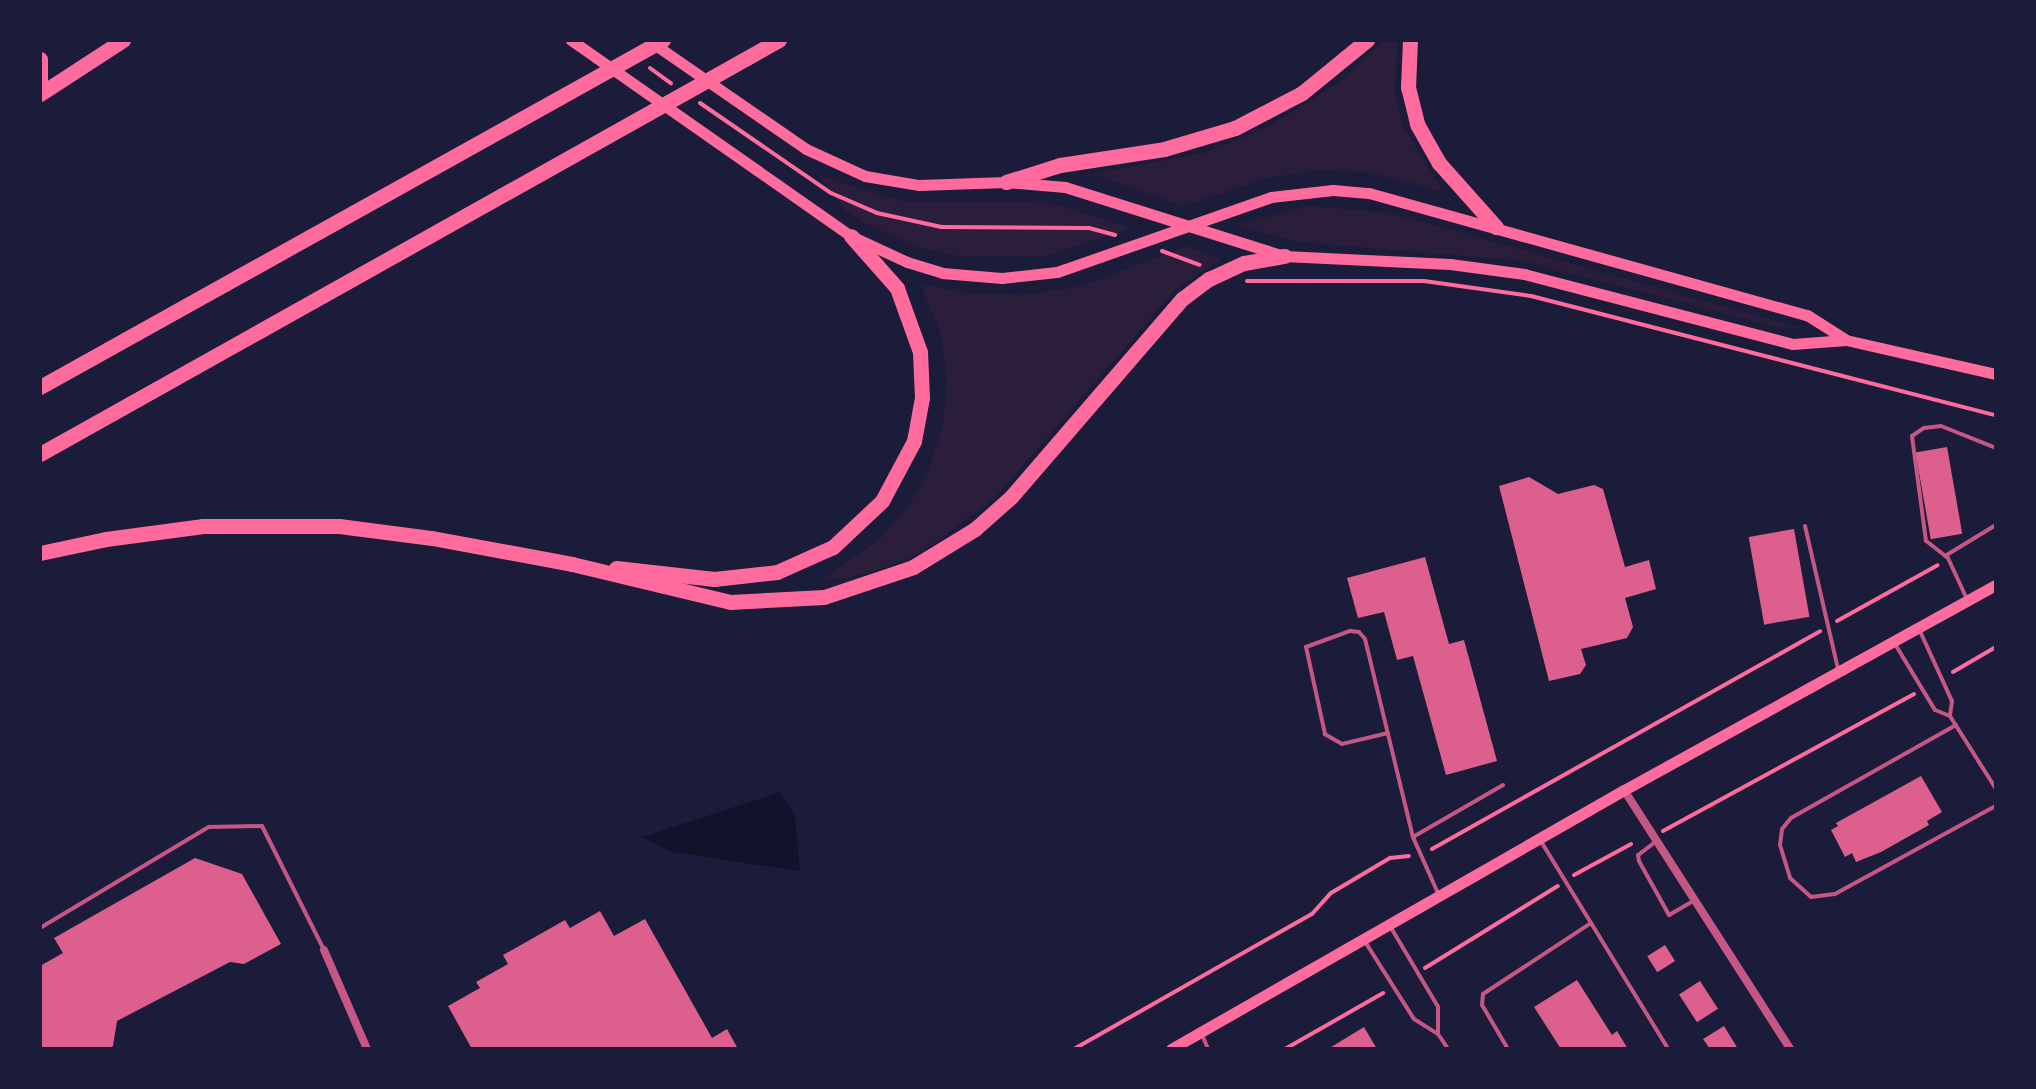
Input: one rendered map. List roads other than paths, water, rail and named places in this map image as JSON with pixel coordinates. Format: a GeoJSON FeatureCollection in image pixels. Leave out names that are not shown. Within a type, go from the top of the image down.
{"type":"FeatureCollection","features":[{"type":"Feature","properties":{"kind":"highway"},"geometry":{"type":"LineString","coordinates":[[40,92],[123,40]]}},
{"type":"Feature","properties":{"kind":"highway"},"geometry":{"type":"LineString","coordinates":[[40,387],[663,40]]}},
{"type":"Feature","properties":{"kind":"highway"},"geometry":{"type":"LineString","coordinates":[[40,454],[779,40]]}},
{"type":"Feature","properties":{"kind":"highway"},"geometry":{"type":"LineString","coordinates":[[1006,182],[1060,165],[1164,150],[1235,128],[1302,94],[1367,40]]}},
{"type":"Feature","properties":{"kind":"highway"},"geometry":{"type":"LineString","coordinates":[[1410,40],[1408,87],[1417,124],[1439,162],[1496,228]]}},
{"type":"Feature","properties":{"kind":"highway"},"geometry":{"type":"LineString","coordinates":[[40,59],[40,92]]}},
{"type":"Feature","properties":{"kind":"highway"},"geometry":{"type":"LineString","coordinates":[[40,553],[154,531],[290,524],[399,533],[572,564],[714,578],[757,576],[796,566],[832,547],[882,501],[914,441],[922,398],[920,352],[897,288],[884,268],[851,236]]}},
{"type":"Feature","properties":{"kind":"highway"},"geometry":{"type":"LineString","coordinates":[[572,564],[688,595],[754,603],[824,597],[913,567],[955,544],[1011,497],[1182,299],[1209,279],[1244,263],[1284,256]]}},
{"type":"Feature","properties":{"kind":"main road"},"geometry":{"type":"LineString","coordinates":[[571,40],[851,236],[924,268],[1002,278],[1083,266],[1271,197],[1332,190],[1394,198],[1807,315],[1846,340]]}},
{"type":"Feature","properties":{"kind":"main road"},"geometry":{"type":"LineString","coordinates":[[649,40],[826,160],[895,182],[944,186],[1006,182],[1086,192],[1284,256],[1499,270],[1793,344],[1846,340],[1996,374]]}},
{"type":"Feature","properties":{"kind":"main road"},"geometry":{"type":"LineString","coordinates":[[1172,1049],[1624,790],[1996,586]]}},
{"type":"Feature","properties":{"kind":"street"},"geometry":{"type":"LineString","coordinates":[[1624,790],[1790,1049]]}},
{"type":"Feature","properties":{"kind":"street"},"geometry":{"type":"LineString","coordinates":[[324,950],[366,1049]]}},
{"type":"Feature","properties":{"kind":"lane"},"geometry":{"type":"LineString","coordinates":[[1968,601],[1946,558],[1926,541],[1912,436],[1941,426],[1996,448]]}},
{"type":"Feature","properties":{"kind":"lane"},"geometry":{"type":"LineString","coordinates":[[1946,558],[1996,525]]}},
{"type":"Feature","properties":{"kind":"lane"},"geometry":{"type":"LineString","coordinates":[[1805,526],[1839,674]]}},
{"type":"Feature","properties":{"kind":"lane"},"geometry":{"type":"LineString","coordinates":[[1919,630],[1952,701],[1950,716]]}},
{"type":"Feature","properties":{"kind":"lane"},"geometry":{"type":"LineString","coordinates":[[1388,733],[1342,744],[1324,734],[1306,647],[1359,632],[1388,733],[1413,837],[1439,896]]}},
{"type":"Feature","properties":{"kind":"lane"},"geometry":{"type":"LineString","coordinates":[[1895,644],[1935,710],[1950,716],[1996,789]]}},
{"type":"Feature","properties":{"kind":"lane"},"geometry":{"type":"LineString","coordinates":[[1956,725],[1790,818],[1780,845],[1790,878],[1811,897],[1835,894],[1996,806]]}},
{"type":"Feature","properties":{"kind":"lane"},"geometry":{"type":"LineString","coordinates":[[1413,837],[1503,785]]}},
{"type":"Feature","properties":{"kind":"lane"},"geometry":{"type":"LineString","coordinates":[[40,928],[210,828],[262,826],[324,950]]}},
{"type":"Feature","properties":{"kind":"lane"},"geometry":{"type":"LineString","coordinates":[[1540,839],[1668,1049]]}},
{"type":"Feature","properties":{"kind":"lane"},"geometry":{"type":"LineString","coordinates":[[1658,840],[1642,850],[1639,861],[1669,915],[1696,899]]}},
{"type":"Feature","properties":{"kind":"lane"},"geometry":{"type":"LineString","coordinates":[[1508,1049],[1482,1006],[1483,994],[1591,923]]}},
{"type":"Feature","properties":{"kind":"lane"},"geometry":{"type":"LineString","coordinates":[[1388,924],[1438,1007],[1438,1034]]}},
{"type":"Feature","properties":{"kind":"lane"},"geometry":{"type":"LineString","coordinates":[[1363,938],[1414,1019],[1438,1034],[1448,1049]]}},
{"type":"Feature","properties":{"kind":"lane"},"geometry":{"type":"LineString","coordinates":[[1201,1032],[1208,1049]]}}]}
